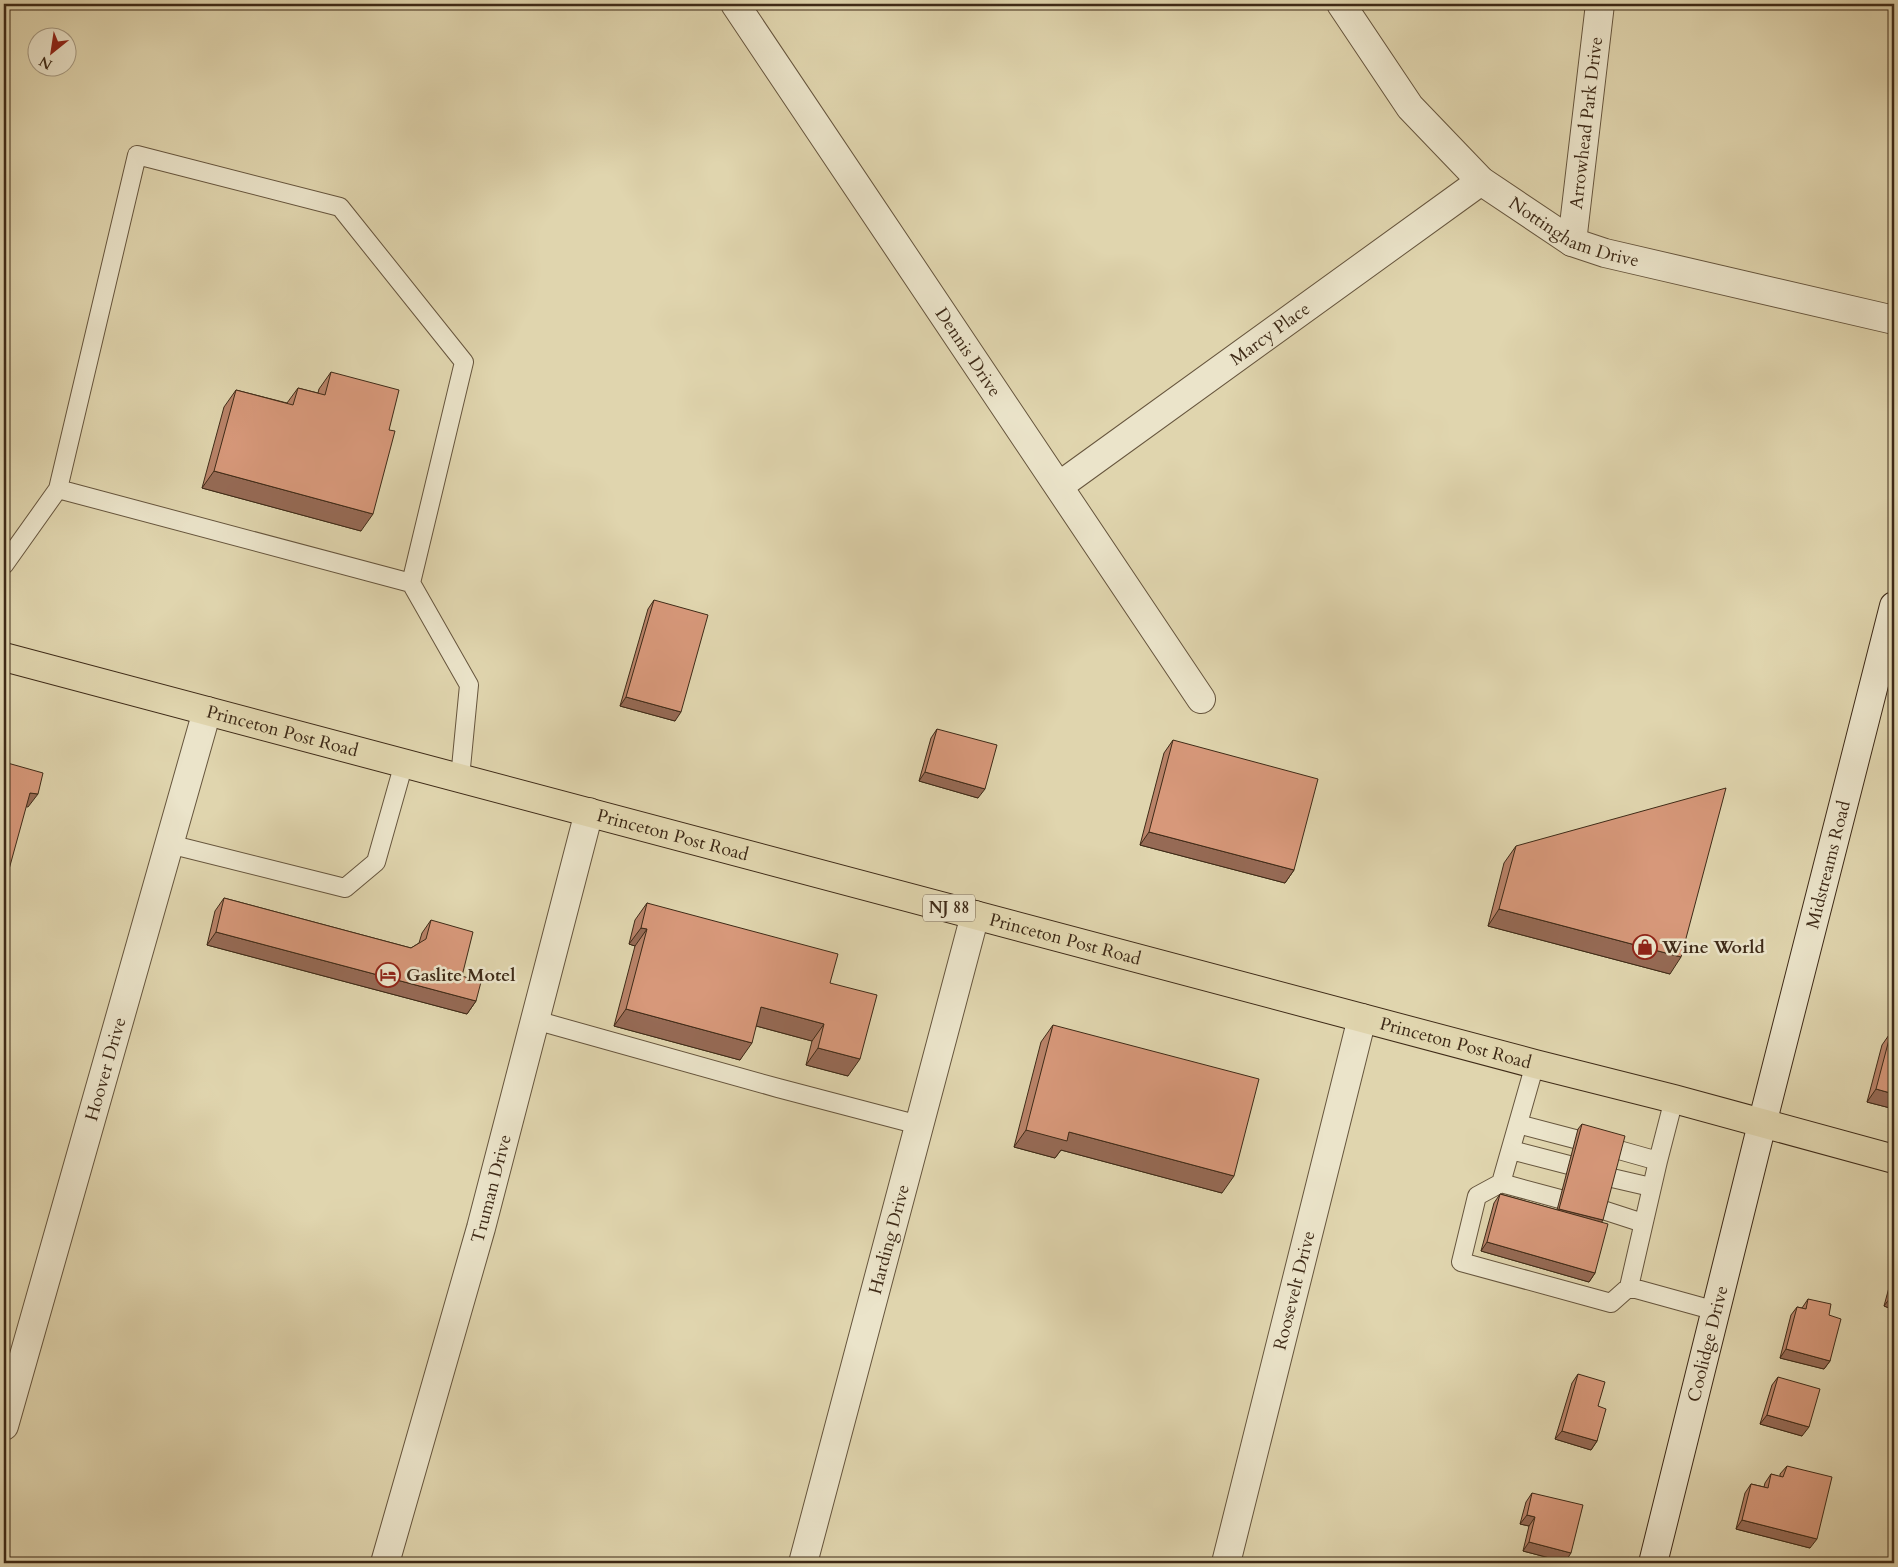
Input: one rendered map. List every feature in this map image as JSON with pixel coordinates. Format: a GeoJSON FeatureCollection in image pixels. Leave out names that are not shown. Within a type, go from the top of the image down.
{"type":"FeatureCollection","features":[{"type":"Feature","properties":{"kind":"main road","name":"Princeton Post Road"},"geometry":{"type":"LineString","coordinates":[[4,657],[1535,1064],[1674,1099],[1894,1159]]}},
{"type":"Feature","properties":{"kind":"street","name":"Dennis Drive"},"geometry":{"type":"LineString","coordinates":[[736,4],[1201,699]]}},
{"type":"Feature","properties":{"kind":"street","name":"Nottingham Drive"},"geometry":{"type":"LineString","coordinates":[[1341,4],[1410,108],[1481,181],[1572,242],[1605,253],[1894,320]]}},
{"type":"Feature","properties":{"kind":"street","name":"Arrowhead Park Drive"},"geometry":{"type":"LineString","coordinates":[[1572,242],[1600,4]]}},
{"type":"Feature","properties":{"kind":"street","name":"Marcy Place"},"geometry":{"type":"LineString","coordinates":[[1059,486],[1481,181]]}},
{"type":"Feature","properties":{"kind":"street","name":"Midstreams Road"},"geometry":{"type":"LineString","coordinates":[[1762,1124],[1894,606]]}},
{"type":"Feature","properties":{"kind":"street","name":"Hoover Drive"},"geometry":{"type":"LineString","coordinates":[[4,1426],[207,711]]}},
{"type":"Feature","properties":{"kind":"street","name":"Truman Drive"},"geometry":{"type":"LineString","coordinates":[[386,1563],[481,1228],[589,812]]}},
{"type":"Feature","properties":{"kind":"street","name":"Harding Drive"},"geometry":{"type":"LineString","coordinates":[[803,1563],[975,915]]}},
{"type":"Feature","properties":{"kind":"street","name":"Roosevelt Drive"},"geometry":{"type":"LineString","coordinates":[[1226,1563],[1362,1018]]}},
{"type":"Feature","properties":{"kind":"street","name":"Coolidge Drive"},"geometry":{"type":"LineString","coordinates":[[1653,1563],[1762,1124]]}},
{"type":"Feature","properties":{"kind":"lane"},"geometry":{"type":"LineString","coordinates":[[4,565],[58,489],[137,155],[340,207],[464,362],[411,583],[468,685],[460,778]]}},
{"type":"Feature","properties":{"kind":"lane"},"geometry":{"type":"LineString","coordinates":[[58,489],[411,583]]}},
{"type":"Feature","properties":{"kind":"lane"},"geometry":{"type":"LineString","coordinates":[[169,844],[345,888],[376,862],[404,763]]}},
{"type":"Feature","properties":{"kind":"lane"},"geometry":{"type":"LineString","coordinates":[[535,1020],[919,1125]]}},
{"type":"Feature","properties":{"kind":"lane"},"geometry":{"type":"LineString","coordinates":[[1535,1064],[1501,1183],[1478,1196],[1461,1262],[1611,1303],[1629,1287],[1651,1188],[1674,1099]]}},
{"type":"Feature","properties":{"kind":"lane"},"geometry":{"type":"LineString","coordinates":[[1518,1124],[1575,1139]]}},
{"type":"Feature","properties":{"kind":"lane"},"geometry":{"type":"LineString","coordinates":[[1511,1150],[1569,1165]]}},
{"type":"Feature","properties":{"kind":"lane"},"geometry":{"type":"LineString","coordinates":[[1618,1150],[1658,1161]]}},
{"type":"Feature","properties":{"kind":"lane"},"geometry":{"type":"LineString","coordinates":[[1612,1178],[1651,1188]]}},
{"type":"Feature","properties":{"kind":"lane"},"geometry":{"type":"LineString","coordinates":[[1501,1183],[1560,1199]]}},
{"type":"Feature","properties":{"kind":"lane"},"geometry":{"type":"LineString","coordinates":[[1603,1210],[1643,1223]]}},
{"type":"Feature","properties":{"kind":"lane"},"geometry":{"type":"LineString","coordinates":[[1629,1287],[1716,1311]]}},
{"type":"Feature","properties":{"kind":"building"},"geometry":{"type":"Polygon","coordinates":[[[331,372],[399,390],[389,430],[395,431],[373,514],[214,471],[236,390],[293,405],[298,388],[325,395],[331,372]]]}},
{"type":"Feature","properties":{"kind":"building"},"geometry":{"type":"Polygon","coordinates":[[[654,600],[708,615],[681,712],[626,697],[654,600]]]}},
{"type":"Feature","properties":{"kind":"building"},"geometry":{"type":"Polygon","coordinates":[[[937,729],[997,745],[985,789],[925,772],[937,729]]]}},
{"type":"Feature","properties":{"kind":"building"},"geometry":{"type":"Polygon","coordinates":[[[1173,740],[1318,779],[1294,870],[1149,832],[1173,740]]]}},
{"type":"Feature","properties":{"kind":"building"},"geometry":{"type":"Polygon","coordinates":[[[4,762],[43,773],[38,794],[30,793],[8,873],[4,872],[4,762]]]}},
{"type":"Feature","properties":{"kind":"building"},"geometry":{"type":"Polygon","coordinates":[[[1726,788],[1681,957],[1499,909],[1516,846],[1726,788]]]}},
{"type":"Feature","properties":{"kind":"building","name":"Gaslite Motel"},"geometry":{"type":"Polygon","coordinates":[[[224,898],[411,948],[426,939],[431,920],[473,932],[462,976],[481,982],[476,1001],[216,932],[224,898]]]}},
{"type":"Feature","properties":{"kind":"building"},"geometry":{"type":"Polygon","coordinates":[[[647,903],[838,954],[830,983],[877,995],[860,1059],[818,1048],[824,1024],[761,1007],[752,1043],[626,1009],[647,929],[641,928],[647,903]]]}},
{"type":"Feature","properties":{"kind":"building"},"geometry":{"type":"Polygon","coordinates":[[[1053,1025],[1259,1079],[1234,1176],[1069,1132],[1067,1141],[1026,1130],[1053,1025]]]}},
{"type":"Feature","properties":{"kind":"building"},"geometry":{"type":"Polygon","coordinates":[[[1891,1032],[1894,1033],[1894,1094],[1876,1089],[1891,1032]]]}},
{"type":"Feature","properties":{"kind":"building"},"geometry":{"type":"Polygon","coordinates":[[[1582,1124],[1625,1136],[1603,1220],[1559,1209],[1582,1124]]]}},
{"type":"Feature","properties":{"kind":"building"},"geometry":{"type":"Polygon","coordinates":[[[1500,1194],[1608,1224],[1595,1273],[1487,1242],[1500,1194]]]}},
{"type":"Feature","properties":{"kind":"building"},"geometry":{"type":"Polygon","coordinates":[[[1894,1282],[1894,1299],[1890,1298],[1894,1282]]]}},
{"type":"Feature","properties":{"kind":"building"},"geometry":{"type":"Polygon","coordinates":[[[1808,1299],[1831,1304],[1829,1315],[1841,1319],[1830,1361],[1786,1349],[1797,1307],[1806,1309],[1808,1299]]]}},
{"type":"Feature","properties":{"kind":"building"},"geometry":{"type":"Polygon","coordinates":[[[1578,1374],[1605,1382],[1598,1406],[1606,1409],[1597,1441],[1562,1431],[1578,1374]]]}},
{"type":"Feature","properties":{"kind":"building"},"geometry":{"type":"Polygon","coordinates":[[[1778,1377],[1820,1389],[1809,1427],[1767,1415],[1778,1377]]]}},
{"type":"Feature","properties":{"kind":"building"},"geometry":{"type":"Polygon","coordinates":[[[1787,1466],[1832,1477],[1817,1539],[1742,1520],[1751,1484],[1768,1488],[1771,1474],[1783,1477],[1787,1466]]]}},
{"type":"Feature","properties":{"kind":"building"},"geometry":{"type":"Polygon","coordinates":[[[1532,1493],[1583,1505],[1571,1553],[1529,1542],[1535,1517],[1527,1515],[1532,1493]]]}},
{"type":"Feature","properties":{"kind":"place","name":"Wine World"},"geometry":{"type":"Point","coordinates":[1645,947]}},
{"type":"Feature","properties":{"kind":"place","name":"Gaslite Motel"},"geometry":{"type":"Point","coordinates":[388,975]}}]}
